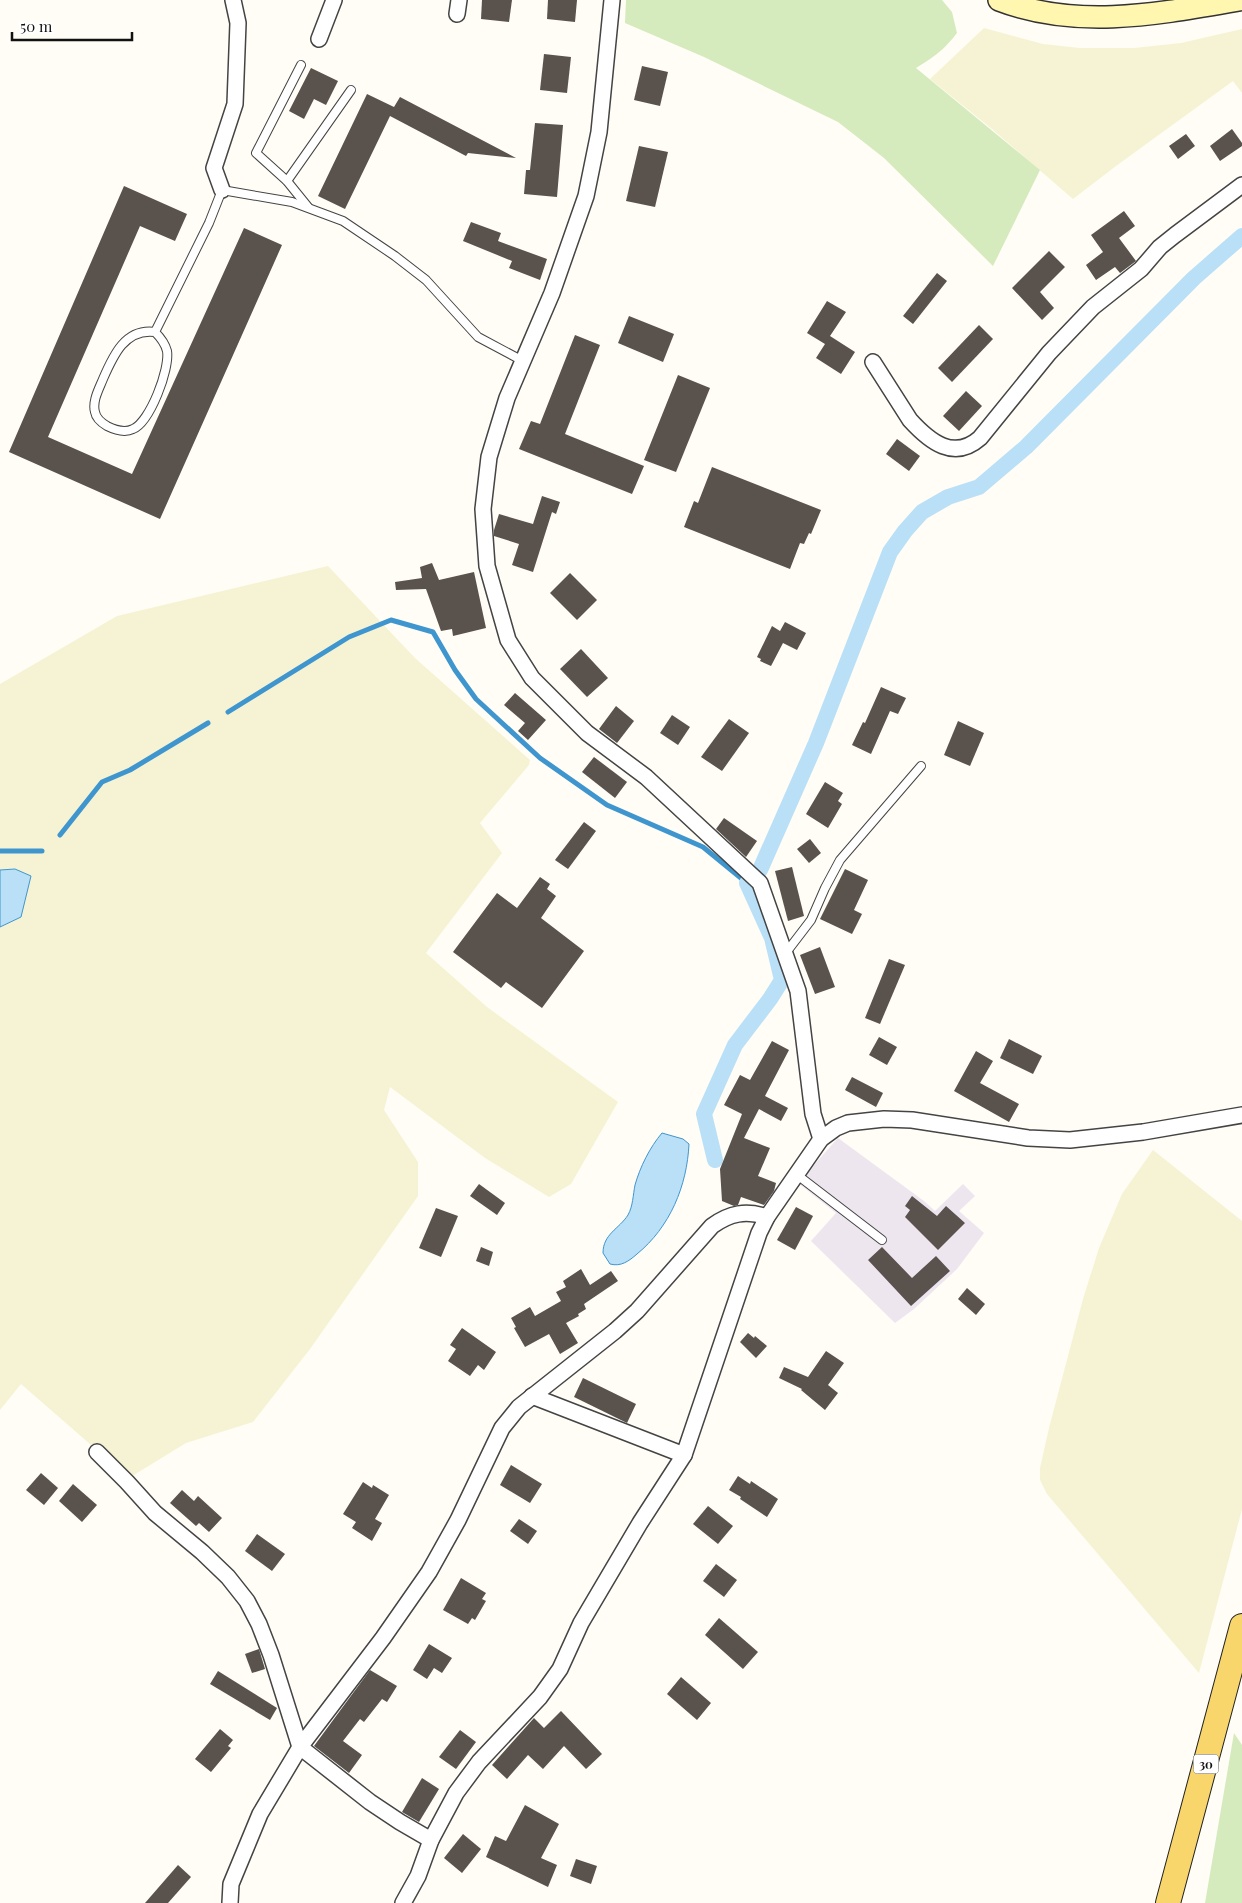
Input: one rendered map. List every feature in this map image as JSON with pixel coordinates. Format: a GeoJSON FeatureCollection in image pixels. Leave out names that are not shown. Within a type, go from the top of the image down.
{"type":"FeatureCollection","features":[{"type":"Feature","properties":{"kind":"main road"},"geometry":{"type":"LineString","coordinates":[[998,0],[1016,7],[1057,16],[1086,18],[1171,12],[1239,0]]}},
{"type":"Feature","properties":{"kind":"main road","name":"30"},"geometry":{"type":"LineString","coordinates":[[1168,1903],[1242,1626]]}},
{"type":"Feature","properties":{"kind":"street"},"geometry":{"type":"LineString","coordinates":[[222,190],[214,168],[236,104],[238,23],[233,0]]}},
{"type":"Feature","properties":{"kind":"street"},"geometry":{"type":"LineString","coordinates":[[319,40],[334,0]]}},
{"type":"Feature","properties":{"kind":"street"},"geometry":{"type":"LineString","coordinates":[[612,0],[599,132],[586,196],[552,293],[507,398],[489,457],[483,509],[487,566],[508,640],[532,678],[587,733],[646,776],[760,883],[798,991],[813,1114],[821,1139]]}},
{"type":"Feature","properties":{"kind":"street"},"geometry":{"type":"LineString","coordinates":[[873,362],[916,427],[942,446],[957,449],[969,446],[980,438],[1049,353],[1093,307],[1141,269],[1160,247],[1242,185]]}},
{"type":"Feature","properties":{"kind":"street"},"geometry":{"type":"LineString","coordinates":[[403,1903],[418,1876],[431,1840],[456,1793],[479,1762],[540,1697],[560,1669],[581,1623],[640,1523],[684,1455],[722,1346],[753,1248],[767,1217],[821,1139],[842,1125],[870,1120],[912,1120],[1028,1138],[1070,1140],[1142,1132],[1242,1115]]}},
{"type":"Feature","properties":{"kind":"street"},"geometry":{"type":"LineString","coordinates":[[230,1903],[231,1884],[260,1814],[300,1746],[383,1638],[429,1572],[458,1520],[496,1438],[511,1416],[532,1396],[615,1331],[637,1311],[712,1226],[724,1218],[738,1214],[757,1214],[767,1217]]}},
{"type":"Feature","properties":{"kind":"street"},"geometry":{"type":"LineString","coordinates":[[532,1396],[684,1455]]}},
{"type":"Feature","properties":{"kind":"street"},"geometry":{"type":"LineString","coordinates":[[97,1452],[155,1513],[202,1552],[228,1577],[247,1601],[259,1624],[271,1655],[300,1746],[370,1802],[431,1840]]}},
{"type":"Feature","properties":{"kind":"lane"},"geometry":{"type":"LineString","coordinates":[[301,65],[256,153],[287,181],[309,208]]}},
{"type":"Feature","properties":{"kind":"lane"},"geometry":{"type":"LineString","coordinates":[[287,181],[351,90]]}},
{"type":"Feature","properties":{"kind":"lane"},"geometry":{"type":"LineString","coordinates":[[155,332],[209,223],[222,190],[292,202],[343,221],[395,256],[426,280],[478,337],[523,361]]}},
{"type":"Feature","properties":{"kind":"lane"},"geometry":{"type":"LineString","coordinates":[[147,331],[155,332],[163,340],[167,351],[167,361],[166,372],[149,410],[135,429],[127,431],[108,426],[100,421],[95,414],[94,405],[96,394],[113,358],[118,349],[133,336],[147,331]]}},
{"type":"Feature","properties":{"kind":"lane"},"geometry":{"type":"LineString","coordinates":[[785,954],[811,920],[840,860],[921,766]]}},
{"type":"Feature","properties":{"kind":"lane"},"geometry":{"type":"LineString","coordinates":[[796,1174],[882,1240]]}},
{"type":"Feature","properties":{"kind":"shaded area"},"geometry":{"type":"Polygon","coordinates":[[[984,28],[1043,44],[1080,48],[1134,48],[1181,43],[1242,29],[1242,93],[1233,81],[1073,199],[992,129],[930,79],[984,28]]]}},
{"type":"Feature","properties":{"kind":"shaded area"},"geometry":{"type":"Polygon","coordinates":[[[328,566],[415,658],[530,760],[529,765],[480,823],[502,853],[426,953],[487,1007],[618,1102],[571,1184],[549,1197],[485,1158],[390,1087],[384,1110],[418,1162],[418,1196],[310,1349],[253,1422],[186,1443],[129,1478],[21,1384],[0,1410],[0,684],[117,616],[328,566]]]}},
{"type":"Feature","properties":{"kind":"shaded area"},"geometry":{"type":"Polygon","coordinates":[[[838,1138],[935,1211],[963,1184],[975,1196],[959,1211],[984,1233],[957,1269],[914,1309],[895,1323],[811,1241],[836,1213],[798,1183],[838,1138]]]}},
{"type":"Feature","properties":{"kind":"shaded area"},"geometry":{"type":"Polygon","coordinates":[[[1153,1150],[1242,1221],[1242,1509],[1199,1673],[1047,1494],[1040,1480],[1040,1468],[1049,1428],[1083,1299],[1099,1248],[1122,1194],[1153,1150]]]}},
{"type":"Feature","properties":{"kind":"green space"},"geometry":{"type":"Polygon","coordinates":[[[626,0],[942,0],[952,12],[957,33],[938,53],[916,68],[1040,170],[993,266],[884,158],[838,122],[704,57],[625,23],[626,0]]]}},
{"type":"Feature","properties":{"kind":"green space"},"geometry":{"type":"Polygon","coordinates":[[[1234,1733],[1242,1745],[1242,1903],[1205,1903],[1234,1733]]]}},
{"type":"Feature","properties":{"kind":"water"},"geometry":{"type":"Polygon","coordinates":[[[15,869],[31,876],[21,917],[0,927],[0,870],[15,869]]]}},
{"type":"Feature","properties":{"kind":"water"},"geometry":{"type":"Polygon","coordinates":[[[662,1133],[683,1139],[689,1144],[685,1175],[675,1205],[659,1231],[637,1254],[621,1264],[610,1264],[603,1253],[604,1246],[612,1232],[628,1215],[640,1171],[662,1133]]]}},
{"type":"Feature","properties":{"kind":"building"},"geometry":{"type":"Polygon","coordinates":[[[482,0],[512,0],[509,22],[481,19],[482,0]]]}},
{"type":"Feature","properties":{"kind":"building"},"geometry":{"type":"Polygon","coordinates":[[[548,0],[577,0],[575,22],[547,19],[548,0]]]}},
{"type":"Feature","properties":{"kind":"building"},"geometry":{"type":"Polygon","coordinates":[[[544,54],[571,57],[567,93],[540,90],[544,54]]]}},
{"type":"Feature","properties":{"kind":"building"},"geometry":{"type":"Polygon","coordinates":[[[642,66],[668,72],[660,106],[634,100],[642,66]]]}},
{"type":"Feature","properties":{"kind":"building"},"geometry":{"type":"Polygon","coordinates":[[[311,68],[338,81],[326,105],[314,99],[304,119],[289,111],[311,68]]]}},
{"type":"Feature","properties":{"kind":"building"},"geometry":{"type":"Polygon","coordinates":[[[367,94],[394,107],[400,97],[516,158],[468,153],[466,156],[390,116],[345,209],[318,196],[367,94]]]}},
{"type":"Feature","properties":{"kind":"building"},"geometry":{"type":"Polygon","coordinates":[[[535,123],[563,125],[557,197],[524,194],[526,170],[530,170],[535,123]]]}},
{"type":"Feature","properties":{"kind":"building"},"geometry":{"type":"Polygon","coordinates":[[[1232,129],[1242,143],[1242,146],[1220,161],[1210,146],[1232,129]]]}},
{"type":"Feature","properties":{"kind":"building"},"geometry":{"type":"Polygon","coordinates":[[[1186,134],[1195,146],[1178,159],[1169,146],[1186,134]]]}},
{"type":"Feature","properties":{"kind":"building"},"geometry":{"type":"Polygon","coordinates":[[[639,146],[668,152],[655,207],[626,201],[639,146]]]}},
{"type":"Feature","properties":{"kind":"building"},"geometry":{"type":"Polygon","coordinates":[[[124,186],[187,214],[175,241],[140,226],[48,437],[132,474],[244,228],[282,245],[160,519],[9,452],[124,186]]]}},
{"type":"Feature","properties":{"kind":"building"},"geometry":{"type":"Polygon","coordinates":[[[1124,211],[1135,226],[1119,238],[1136,261],[1120,273],[1115,267],[1096,280],[1086,265],[1103,252],[1091,235],[1124,211]]]}},
{"type":"Feature","properties":{"kind":"building"},"geometry":{"type":"Polygon","coordinates":[[[471,222],[501,233],[498,241],[547,259],[540,280],[509,268],[512,261],[463,241],[471,222]]]}},
{"type":"Feature","properties":{"kind":"building"},"geometry":{"type":"Polygon","coordinates":[[[1049,251],[1065,267],[1040,292],[1054,308],[1042,320],[1012,288],[1049,251]]]}},
{"type":"Feature","properties":{"kind":"building"},"geometry":{"type":"Polygon","coordinates":[[[937,273],[947,281],[913,324],[903,316],[937,273]]]}},
{"type":"Feature","properties":{"kind":"building"},"geometry":{"type":"Polygon","coordinates":[[[827,301],[846,312],[830,336],[855,352],[841,374],[816,358],[825,344],[807,333],[827,301]]]}},
{"type":"Feature","properties":{"kind":"building"},"geometry":{"type":"Polygon","coordinates":[[[629,316],[674,334],[663,362],[618,343],[629,316]]]}},
{"type":"Feature","properties":{"kind":"building"},"geometry":{"type":"Polygon","coordinates":[[[979,325],[993,339],[952,382],[938,368],[979,325]]]}},
{"type":"Feature","properties":{"kind":"building"},"geometry":{"type":"Polygon","coordinates":[[[575,335],[600,345],[565,434],[644,466],[632,494],[519,449],[531,421],[540,424],[575,335]]]}},
{"type":"Feature","properties":{"kind":"building"},"geometry":{"type":"Polygon","coordinates":[[[678,375],[710,388],[676,472],[644,460],[678,375]]]}},
{"type":"Feature","properties":{"kind":"building"},"geometry":{"type":"Polygon","coordinates":[[[966,391],[982,406],[959,431],[943,416],[966,391]]]}},
{"type":"Feature","properties":{"kind":"building"},"geometry":{"type":"Polygon","coordinates":[[[897,439],[920,456],[909,471],[886,454],[897,439]]]}},
{"type":"Feature","properties":{"kind":"building"},"geometry":{"type":"Polygon","coordinates":[[[712,467],[821,510],[811,534],[809,533],[804,544],[800,543],[790,569],[684,527],[694,501],[698,503],[712,467]]]}},
{"type":"Feature","properties":{"kind":"building"},"geometry":{"type":"Polygon","coordinates":[[[542,496],[560,502],[556,514],[552,512],[533,572],[512,565],[519,544],[494,536],[494,530],[499,514],[533,524],[542,496]]]}},
{"type":"Feature","properties":{"kind":"building"},"geometry":{"type":"Polygon","coordinates":[[[432,563],[439,580],[474,572],[486,628],[453,636],[452,629],[441,631],[426,589],[396,590],[395,582],[422,578],[420,567],[432,563]]]}},
{"type":"Feature","properties":{"kind":"building"},"geometry":{"type":"Polygon","coordinates":[[[570,573],[597,600],[577,620],[550,593],[570,573]]]}},
{"type":"Feature","properties":{"kind":"building"},"geometry":{"type":"Polygon","coordinates":[[[785,622],[806,633],[797,650],[783,643],[771,666],[760,661],[761,659],[757,657],[772,626],[780,631],[785,622]]]}},
{"type":"Feature","properties":{"kind":"building"},"geometry":{"type":"Polygon","coordinates":[[[581,649],[608,678],[587,697],[560,669],[581,649]]]}},
{"type":"Feature","properties":{"kind":"building"},"geometry":{"type":"Polygon","coordinates":[[[881,687],[906,698],[898,714],[890,711],[871,754],[852,745],[863,722],[865,723],[881,687]]]}},
{"type":"Feature","properties":{"kind":"building"},"geometry":{"type":"Polygon","coordinates":[[[515,693],[546,720],[528,740],[518,731],[525,723],[504,705],[515,693]]]}},
{"type":"Feature","properties":{"kind":"building"},"geometry":{"type":"Polygon","coordinates":[[[616,706],[634,721],[617,743],[599,729],[616,706]]]}},
{"type":"Feature","properties":{"kind":"building"},"geometry":{"type":"Polygon","coordinates":[[[672,715],[690,727],[678,745],[660,733],[672,715]]]}},
{"type":"Feature","properties":{"kind":"building"},"geometry":{"type":"Polygon","coordinates":[[[729,719],[749,733],[722,771],[701,757],[729,719]]]}},
{"type":"Feature","properties":{"kind":"building"},"geometry":{"type":"Polygon","coordinates":[[[958,721],[984,733],[970,766],[944,755],[958,721]]]}},
{"type":"Feature","properties":{"kind":"building"},"geometry":{"type":"Polygon","coordinates":[[[594,757],[627,782],[615,798],[582,772],[594,757]]]}},
{"type":"Feature","properties":{"kind":"building"},"geometry":{"type":"Polygon","coordinates":[[[825,782],[843,793],[838,801],[842,804],[828,828],[806,814],[825,782]]]}},
{"type":"Feature","properties":{"kind":"building"},"geometry":{"type":"Polygon","coordinates":[[[724,818],[757,841],[746,857],[716,829],[724,818]]]}},
{"type":"Feature","properties":{"kind":"building"},"geometry":{"type":"Polygon","coordinates":[[[584,822],[596,831],[568,869],[555,860],[584,822]]]}},
{"type":"Feature","properties":{"kind":"building"},"geometry":{"type":"Polygon","coordinates":[[[810,839],[821,853],[809,863],[797,849],[810,839]]]}},
{"type":"Feature","properties":{"kind":"building"},"geometry":{"type":"Polygon","coordinates":[[[792,867],[804,916],[788,921],[775,871],[792,867]]]}},
{"type":"Feature","properties":{"kind":"building"},"geometry":{"type":"Polygon","coordinates":[[[845,869],[868,880],[854,910],[862,914],[852,934],[820,919],[845,869]]]}},
{"type":"Feature","properties":{"kind":"building"},"geometry":{"type":"Polygon","coordinates":[[[540,877],[550,884],[547,889],[556,896],[541,918],[584,951],[542,1008],[506,982],[501,988],[453,952],[497,893],[517,908],[540,877]]]}},
{"type":"Feature","properties":{"kind":"building"},"geometry":{"type":"Polygon","coordinates":[[[820,947],[835,987],[815,994],[800,955],[820,947]]]}},
{"type":"Feature","properties":{"kind":"building"},"geometry":{"type":"Polygon","coordinates":[[[889,959],[905,965],[880,1024],[865,1018],[889,959]]]}},
{"type":"Feature","properties":{"kind":"building"},"geometry":{"type":"Polygon","coordinates":[[[879,1037],[897,1047],[887,1065],[869,1055],[879,1037]]]}},
{"type":"Feature","properties":{"kind":"building"},"geometry":{"type":"Polygon","coordinates":[[[1009,1039],[1042,1056],[1033,1074],[1000,1058],[1009,1039]]]}},
{"type":"Feature","properties":{"kind":"building"},"geometry":{"type":"Polygon","coordinates":[[[772,1041],[789,1050],[765,1096],[788,1108],[781,1121],[759,1109],[744,1138],[770,1148],[758,1176],[776,1183],[774,1191],[764,1205],[741,1197],[738,1205],[734,1206],[722,1201],[720,1169],[742,1114],[724,1105],[740,1075],[750,1080],[772,1041]]]}},
{"type":"Feature","properties":{"kind":"building"},"geometry":{"type":"Polygon","coordinates":[[[976,1051],[993,1061],[980,1083],[1019,1104],[1009,1122],[954,1091],[976,1051]]]}},
{"type":"Feature","properties":{"kind":"building"},"geometry":{"type":"Polygon","coordinates":[[[852,1077],[883,1093],[876,1107],[845,1090],[852,1077]]]}},
{"type":"Feature","properties":{"kind":"building"},"geometry":{"type":"Polygon","coordinates":[[[479,1184],[505,1203],[497,1215],[470,1196],[479,1184]]]}},
{"type":"Feature","properties":{"kind":"building"},"geometry":{"type":"Polygon","coordinates":[[[912,1196],[937,1216],[946,1206],[965,1223],[938,1250],[905,1217],[910,1210],[905,1206],[912,1196]]]}},
{"type":"Feature","properties":{"kind":"building"},"geometry":{"type":"Polygon","coordinates":[[[796,1207],[813,1216],[795,1250],[777,1240],[796,1207]]]}},
{"type":"Feature","properties":{"kind":"building"},"geometry":{"type":"Polygon","coordinates":[[[436,1208],[458,1216],[441,1257],[419,1248],[436,1208]]]}},
{"type":"Feature","properties":{"kind":"building"},"geometry":{"type":"Polygon","coordinates":[[[481,1247],[493,1252],[489,1266],[476,1261],[481,1247]]]}},
{"type":"Feature","properties":{"kind":"building"},"geometry":{"type":"Polygon","coordinates":[[[882,1247],[912,1278],[936,1256],[950,1271],[911,1306],[868,1260],[882,1247]]]}},
{"type":"Feature","properties":{"kind":"building"},"geometry":{"type":"Polygon","coordinates":[[[581,1269],[590,1285],[611,1271],[618,1281],[584,1304],[586,1309],[578,1314],[579,1316],[566,1323],[578,1343],[560,1354],[549,1334],[525,1347],[514,1328],[516,1327],[511,1318],[530,1307],[535,1316],[561,1301],[556,1292],[566,1287],[563,1281],[581,1269]]]}},
{"type":"Feature","properties":{"kind":"building"},"geometry":{"type":"Polygon","coordinates":[[[967,1288],[985,1304],[976,1315],[958,1299],[967,1288]]]}},
{"type":"Feature","properties":{"kind":"building"},"geometry":{"type":"Polygon","coordinates":[[[462,1328],[496,1352],[484,1370],[478,1365],[470,1376],[448,1361],[456,1349],[450,1345],[462,1328]]]}},
{"type":"Feature","properties":{"kind":"building"},"geometry":{"type":"Polygon","coordinates":[[[748,1333],[767,1346],[756,1358],[740,1342],[748,1333]]]}},
{"type":"Feature","properties":{"kind":"building"},"geometry":{"type":"Polygon","coordinates":[[[826,1351],[844,1363],[828,1385],[838,1393],[825,1410],[802,1389],[779,1378],[784,1367],[808,1377],[826,1351]]]}},
{"type":"Feature","properties":{"kind":"building"},"geometry":{"type":"Polygon","coordinates":[[[583,1378],[636,1404],[627,1423],[574,1397],[583,1378]]]}},
{"type":"Feature","properties":{"kind":"building"},"geometry":{"type":"Polygon","coordinates":[[[511,1465],[542,1484],[530,1503],[500,1485],[511,1465]]]}},
{"type":"Feature","properties":{"kind":"building"},"geometry":{"type":"Polygon","coordinates":[[[41,1473],[58,1488],[44,1505],[26,1490],[41,1473]]]}},
{"type":"Feature","properties":{"kind":"building"},"geometry":{"type":"Polygon","coordinates":[[[738,1476],[750,1484],[751,1481],[778,1499],[767,1517],[729,1490],[738,1476]]]}},
{"type":"Feature","properties":{"kind":"building"},"geometry":{"type":"Polygon","coordinates":[[[363,1482],[372,1488],[373,1485],[389,1495],[375,1519],[382,1523],[372,1541],[352,1528],[356,1522],[343,1514],[363,1482]]]}},
{"type":"Feature","properties":{"kind":"building"},"geometry":{"type":"Polygon","coordinates":[[[73,1484],[97,1505],[82,1522],[59,1501],[73,1484]]]}},
{"type":"Feature","properties":{"kind":"building"},"geometry":{"type":"Polygon","coordinates":[[[182,1490],[194,1501],[198,1496],[222,1518],[209,1532],[199,1523],[196,1526],[170,1503],[182,1490]]]}},
{"type":"Feature","properties":{"kind":"building"},"geometry":{"type":"Polygon","coordinates":[[[708,1506],[733,1526],[718,1544],[693,1524],[708,1506]]]}},
{"type":"Feature","properties":{"kind":"building"},"geometry":{"type":"Polygon","coordinates":[[[519,1519],[537,1531],[528,1544],[510,1531],[519,1519]]]}},
{"type":"Feature","properties":{"kind":"building"},"geometry":{"type":"Polygon","coordinates":[[[257,1534],[285,1554],[272,1571],[245,1551],[257,1534]]]}},
{"type":"Feature","properties":{"kind":"building"},"geometry":{"type":"Polygon","coordinates":[[[716,1564],[737,1580],[724,1597],[703,1581],[716,1564]]]}},
{"type":"Feature","properties":{"kind":"building"},"geometry":{"type":"Polygon","coordinates":[[[461,1578],[486,1593],[482,1599],[486,1601],[475,1620],[472,1618],[468,1624],[443,1610],[461,1578]]]}},
{"type":"Feature","properties":{"kind":"building"},"geometry":{"type":"Polygon","coordinates":[[[719,1618],[758,1652],[743,1669],[705,1635],[719,1618]]]}},
{"type":"Feature","properties":{"kind":"building"},"geometry":{"type":"Polygon","coordinates":[[[429,1644],[452,1658],[442,1673],[434,1668],[427,1679],[413,1670],[429,1644]]]}},
{"type":"Feature","properties":{"kind":"building"},"geometry":{"type":"Polygon","coordinates":[[[259,1649],[265,1669],[252,1673],[245,1654],[259,1649]]]}},
{"type":"Feature","properties":{"kind":"building"},"geometry":{"type":"Polygon","coordinates":[[[370,1670],[397,1686],[387,1702],[382,1699],[364,1722],[360,1719],[343,1741],[362,1755],[349,1773],[314,1746],[370,1670]]]}},
{"type":"Feature","properties":{"kind":"building"},"geometry":{"type":"Polygon","coordinates":[[[218,1671],[277,1708],[270,1720],[210,1684],[218,1671]]]}},
{"type":"Feature","properties":{"kind":"building"},"geometry":{"type":"Polygon","coordinates":[[[681,1677],[711,1703],[697,1720],[667,1694],[681,1677]]]}},
{"type":"Feature","properties":{"kind":"building"},"geometry":{"type":"Polygon","coordinates":[[[561,1711],[602,1754],[586,1769],[564,1746],[543,1769],[528,1755],[507,1779],[492,1765],[534,1718],[544,1728],[561,1711]]]}},
{"type":"Feature","properties":{"kind":"building"},"geometry":{"type":"Polygon","coordinates":[[[220,1729],[233,1740],[228,1746],[231,1748],[211,1772],[195,1759],[220,1729]]]}},
{"type":"Feature","properties":{"kind":"building"},"geometry":{"type":"Polygon","coordinates":[[[460,1730],[476,1742],[456,1769],[439,1757],[460,1730]]]}},
{"type":"Feature","properties":{"kind":"building"},"geometry":{"type":"Polygon","coordinates":[[[422,1778],[439,1789],[419,1822],[402,1812],[422,1778]]]}},
{"type":"Feature","properties":{"kind":"building"},"geometry":{"type":"Polygon","coordinates":[[[525,1805],[559,1824],[541,1858],[557,1865],[548,1887],[486,1857],[495,1836],[506,1841],[525,1805]]]}},
{"type":"Feature","properties":{"kind":"building"},"geometry":{"type":"Polygon","coordinates":[[[463,1834],[481,1849],[462,1873],[444,1858],[463,1834]]]}},
{"type":"Feature","properties":{"kind":"building"},"geometry":{"type":"Polygon","coordinates":[[[576,1859],[597,1866],[591,1884],[570,1876],[576,1859]]]}},
{"type":"Feature","properties":{"kind":"building"},"geometry":{"type":"Polygon","coordinates":[[[178,1865],[191,1877],[168,1903],[145,1903],[178,1865]]]}},
{"type":"Feature","properties":{"kind":"waterway"},"geometry":{"type":"LineString","coordinates":[[760,870],[816,743],[890,552],[905,531],[922,512],[948,497],[979,487],[1026,447],[1194,278],[1242,236]]}},
{"type":"Feature","properties":{"kind":"waterway"},"geometry":{"type":"LineString","coordinates":[[228,712],[349,637],[391,620],[433,632],[455,670],[476,699],[540,758],[607,805],[703,847],[747,883]]}},
{"type":"Feature","properties":{"kind":"waterway"},"geometry":{"type":"LineString","coordinates":[[60,835],[102,782],[130,770],[208,723]]}},
{"type":"Feature","properties":{"kind":"waterway"},"geometry":{"type":"LineString","coordinates":[[0,851],[42,851]]}},
{"type":"Feature","properties":{"kind":"waterway"},"geometry":{"type":"LineString","coordinates":[[715,1160],[704,1114],[735,1045],[782,980],[772,938],[747,883]]}}]}
